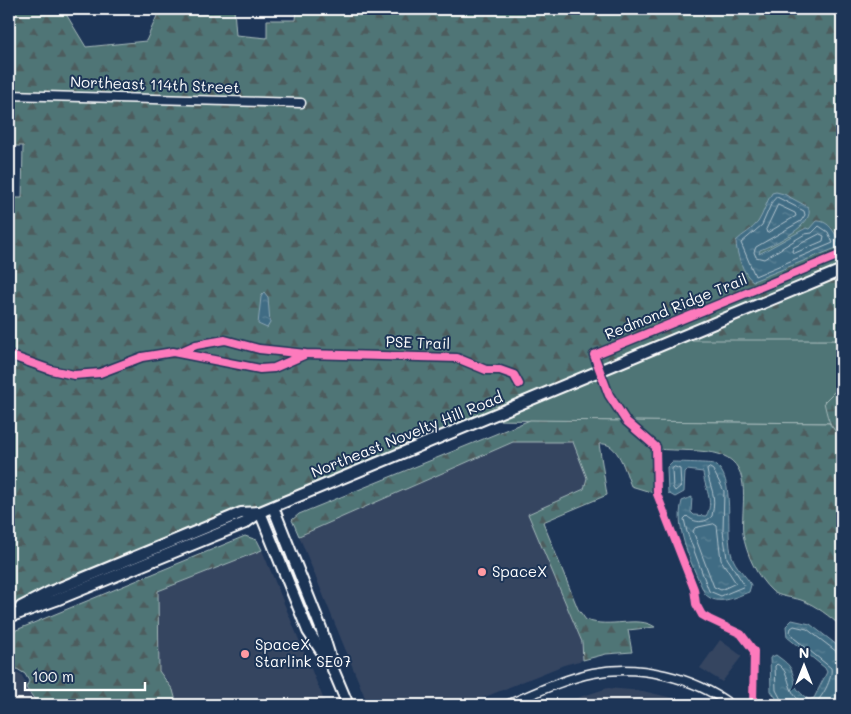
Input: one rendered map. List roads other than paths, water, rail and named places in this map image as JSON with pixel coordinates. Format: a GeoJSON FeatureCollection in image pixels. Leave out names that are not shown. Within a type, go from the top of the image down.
{"type":"FeatureCollection","features":[{"type":"Feature","properties":{"kind":"main road","name":"Northeast Novelty Hill Road"},"geometry":{"type":"LineString","coordinates":[[9,615],[56,600],[246,523],[260,512],[842,270]]}},
{"type":"Feature","properties":{"kind":"main road"},"geometry":{"type":"LineString","coordinates":[[273,507],[321,628],[332,667],[348,705]]}},
{"type":"Feature","properties":{"kind":"main road"},"geometry":{"type":"LineString","coordinates":[[260,512],[308,630],[332,667]]}},
{"type":"Feature","properties":{"kind":"street","name":"Northeast 114th Street"},"geometry":{"type":"LineString","coordinates":[[9,95],[301,103]]}},
{"type":"Feature","properties":{"kind":"street"},"geometry":{"type":"LineString","coordinates":[[507,705],[564,681],[594,673],[623,670],[678,678],[710,692],[731,705]]}},
{"type":"Feature","properties":{"kind":"water"},"geometry":{"type":"Polygon","coordinates":[[[776,192],[784,194],[808,207],[809,214],[800,227],[783,239],[760,250],[759,254],[806,228],[809,229],[816,221],[821,221],[829,226],[835,233],[841,246],[753,281],[746,274],[741,263],[736,241],[758,222],[770,196],[776,192]]]}},
{"type":"Feature","properties":{"kind":"water"},"geometry":{"type":"Polygon","coordinates":[[[264,292],[268,297],[270,323],[267,328],[258,324],[261,297],[264,292]]]}},
{"type":"Feature","properties":{"kind":"water"},"geometry":{"type":"Polygon","coordinates":[[[672,462],[714,464],[721,470],[728,493],[729,534],[732,556],[751,585],[749,592],[727,600],[715,600],[705,594],[686,548],[680,512],[682,501],[692,497],[691,512],[694,515],[706,516],[709,500],[703,472],[687,470],[685,472],[684,492],[675,497],[668,493],[667,467],[672,462]]]}},
{"type":"Feature","properties":{"kind":"water"},"geometry":{"type":"Polygon","coordinates":[[[792,620],[810,624],[842,649],[842,694],[837,705],[781,705],[771,691],[770,658],[776,655],[790,667],[797,689],[809,700],[814,698],[827,672],[825,668],[787,637],[786,626],[792,620]]]}},
{"type":"Feature","properties":{"kind":"place","name":"SpaceX"},"geometry":{"type":"Point","coordinates":[482,572]}},
{"type":"Feature","properties":{"kind":"place","name":"SpaceX Starlink SE07"},"geometry":{"type":"Point","coordinates":[245,654]}}]}
